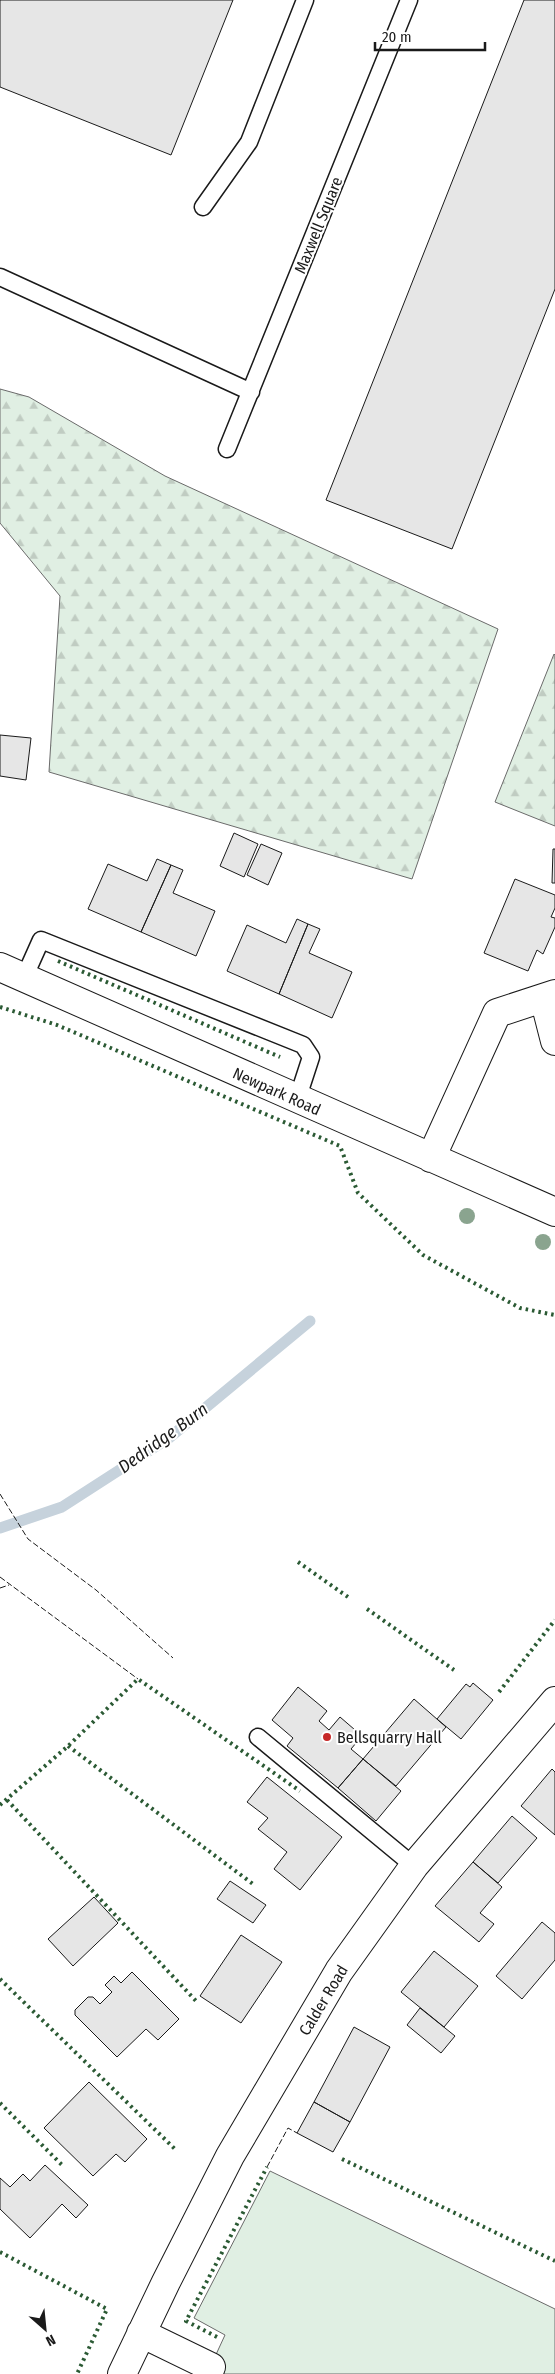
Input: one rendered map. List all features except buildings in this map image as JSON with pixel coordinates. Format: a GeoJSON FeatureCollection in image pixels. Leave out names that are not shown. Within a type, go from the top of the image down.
{"type":"FeatureCollection","features":[{"type":"Feature","properties":{"kind":"street","name":"Newpark Road"},"geometry":{"type":"LineString","coordinates":[[12,973],[555,1212]]}},
{"type":"Feature","properties":{"kind":"street"},"geometry":{"type":"LineString","coordinates":[[431,1158],[497,1013],[549,996],[555,1041]]}},
{"type":"Feature","properties":{"kind":"street","name":"Calder Road"},"geometry":{"type":"LineString","coordinates":[[122,2374],[234,2149],[339,1971],[414,1866],[555,1701]]}},
{"type":"Feature","properties":{"kind":"street"},"geometry":{"type":"LineString","coordinates":[[141,2333],[211,2367]]}},
{"type":"Feature","properties":{"kind":"lane"},"geometry":{"type":"LineString","coordinates":[[203,207],[249,142],[305,0]]}},
{"type":"Feature","properties":{"kind":"lane","name":"Maxwell Square"},"geometry":{"type":"LineString","coordinates":[[227,449],[409,0]]}},
{"type":"Feature","properties":{"kind":"lane"},"geometry":{"type":"LineString","coordinates":[[0,278],[251,392]]}},
{"type":"Feature","properties":{"kind":"lane"},"geometry":{"type":"LineString","coordinates":[[12,973],[41,940],[303,1045],[311,1057],[297,1100]]}},
{"type":"Feature","properties":{"kind":"lane"},"geometry":{"type":"LineString","coordinates":[[258,1737],[414,1866]]}},
{"type":"Feature","properties":{"kind":"green space"},"geometry":{"type":"Polygon","coordinates":[[[0,389],[29,397],[165,476],[498,629],[412,879],[49,772],[60,596],[0,523],[0,389]]]}},
{"type":"Feature","properties":{"kind":"green space"},"geometry":{"type":"Polygon","coordinates":[[[555,655],[555,826],[495,802],[555,655]]]}},
{"type":"Feature","properties":{"kind":"green space"},"geometry":{"type":"Polygon","coordinates":[[[270,2171],[555,2309],[555,2374],[207,2374],[225,2335],[194,2318],[270,2171]]]}},
{"type":"Feature","properties":{"kind":"waterway","name":"Dedridge Burn"},"geometry":{"type":"LineString","coordinates":[[0,1528],[62,1507],[169,1438],[310,1321]]}},
{"type":"Feature","properties":{"kind":"hedge"},"geometry":{"type":"LineString","coordinates":[[58,961],[280,1057]]}},
{"type":"Feature","properties":{"kind":"hedge"},"geometry":{"type":"LineString","coordinates":[[0,1007],[57,1025],[340,1146],[358,1193],[423,1255],[520,1308],[555,1315]]}},
{"type":"Feature","properties":{"kind":"hedge"},"geometry":{"type":"LineString","coordinates":[[298,1562],[348,1597]]}},
{"type":"Feature","properties":{"kind":"hedge"},"geometry":{"type":"LineString","coordinates":[[367,1609],[454,1670]]}},
{"type":"Feature","properties":{"kind":"hedge"},"geometry":{"type":"LineString","coordinates":[[499,1692],[555,1620]]}},
{"type":"Feature","properties":{"kind":"hedge"},"geometry":{"type":"LineString","coordinates":[[0,1805],[68,1746],[138,1679],[300,1791]]}},
{"type":"Feature","properties":{"kind":"hedge"},"geometry":{"type":"LineString","coordinates":[[68,1746],[253,1884]]}},
{"type":"Feature","properties":{"kind":"hedge"},"geometry":{"type":"LineString","coordinates":[[7,1800],[196,2001]]}},
{"type":"Feature","properties":{"kind":"hedge"},"geometry":{"type":"LineString","coordinates":[[0,1979],[177,2151]]}},
{"type":"Feature","properties":{"kind":"hedge"},"geometry":{"type":"LineString","coordinates":[[0,2103],[64,2167]]}},
{"type":"Feature","properties":{"kind":"hedge"},"geometry":{"type":"LineString","coordinates":[[342,2159],[555,2261]]}},
{"type":"Feature","properties":{"kind":"hedge"},"geometry":{"type":"LineString","coordinates":[[217,2337],[186,2321],[267,2167]]}},
{"type":"Feature","properties":{"kind":"hedge"},"geometry":{"type":"LineString","coordinates":[[0,2252],[107,2309],[77,2374]]}},
{"type":"Feature","properties":{"kind":"fence"},"geometry":{"type":"LineString","coordinates":[[0,1494],[28,1539],[96,1590],[173,1658]]}},
{"type":"Feature","properties":{"kind":"fence"},"geometry":{"type":"LineString","coordinates":[[0,1577],[138,1679]]}},
{"type":"Feature","properties":{"kind":"fence"},"geometry":{"type":"LineString","coordinates":[[0,1588],[9,1585]]}},
{"type":"Feature","properties":{"kind":"fence"},"geometry":{"type":"LineString","coordinates":[[267,2167],[288,2128],[297,2133]]}},
{"type":"Feature","properties":{"kind":"place","name":"Bellsquarry Hall"},"geometry":{"type":"Point","coordinates":[327,1737]}}]}
